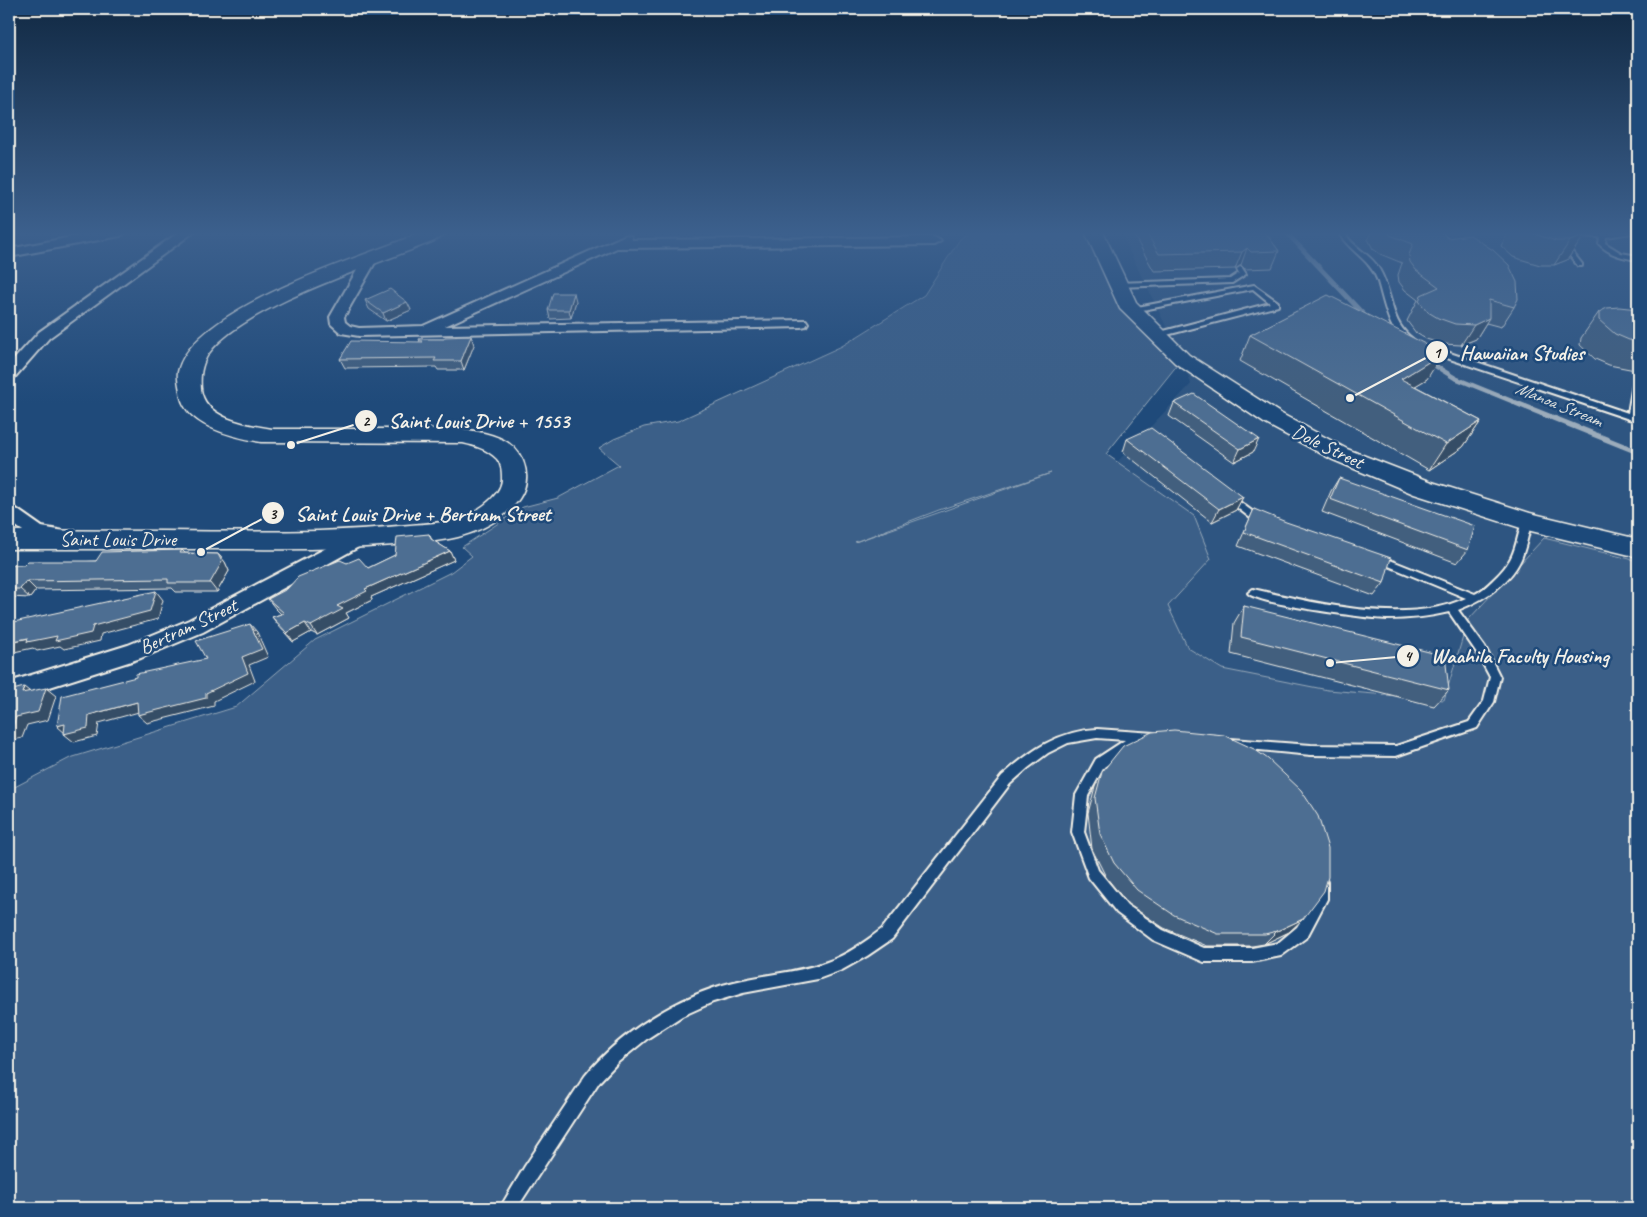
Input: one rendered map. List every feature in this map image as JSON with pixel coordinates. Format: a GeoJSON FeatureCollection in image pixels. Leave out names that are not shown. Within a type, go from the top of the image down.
{"type":"FeatureCollection","features":[{"type":"Feature","properties":{"kind":"street"},"geometry":{"type":"LineString","coordinates":[[9,374],[44,335],[109,289]]}},
{"type":"Feature","properties":{"kind":"street","name":"Saint Louis Drive"},"geometry":{"type":"LineString","coordinates":[[9,540],[357,540],[441,532],[476,522],[505,502],[513,491],[515,480],[509,458],[504,450],[491,441],[473,436],[272,436],[233,428],[205,414],[196,404],[191,394],[189,382],[196,358],[215,335],[228,324],[266,302],[299,289]]}},
{"type":"Feature","properties":{"kind":"street"},"geometry":{"type":"LineString","coordinates":[[353,289],[337,317],[338,324],[343,328],[354,331],[801,324]]}},
{"type":"Feature","properties":{"kind":"street"},"geometry":{"type":"LineString","coordinates":[[422,331],[515,289]]}},
{"type":"Feature","properties":{"kind":"street","name":"Dole Street"},"geometry":{"type":"LineString","coordinates":[[1119,289],[1127,305],[1160,335],[1182,359],[1272,418],[1339,454],[1422,488],[1526,521],[1638,548]]}},
{"type":"Feature","properties":{"kind":"street"},"geometry":{"type":"LineString","coordinates":[[9,512],[38,532],[71,539]]}},
{"type":"Feature","properties":{"kind":"street","name":"Bertram Street"},"geometry":{"type":"LineString","coordinates":[[9,691],[134,652],[196,626],[357,540]]}},
{"type":"Feature","properties":{"kind":"lane"},"geometry":{"type":"LineString","coordinates":[[1132,310],[1244,289]]}},
{"type":"Feature","properties":{"kind":"lane"},"geometry":{"type":"LineString","coordinates":[[1160,335],[1275,304],[1256,289]]}},
{"type":"Feature","properties":{"kind":"lane"},"geometry":{"type":"LineString","coordinates":[[1383,289],[1394,324],[1409,341],[1447,357],[1634,418],[1637,384]]}},
{"type":"Feature","properties":{"kind":"lane"},"geometry":{"type":"LineString","coordinates":[[1219,490],[1269,526]]}},
{"type":"Feature","properties":{"kind":"lane"},"geometry":{"type":"LineString","coordinates":[[1253,593],[1357,614],[1391,616],[1423,614],[1451,608],[1476,598],[1495,586],[1510,570],[1518,553],[1526,521]]}},
{"type":"Feature","properties":{"kind":"lane"},"geometry":{"type":"LineString","coordinates":[[1371,556],[1476,598]]}},
{"type":"Feature","properties":{"kind":"lane"},"geometry":{"type":"LineString","coordinates":[[1247,759],[1232,748],[1220,743],[1311,750],[1396,751],[1472,725],[1489,702],[1495,678],[1481,650],[1451,608]]}},
{"type":"Feature","properties":{"kind":"lane"},"geometry":{"type":"LineString","coordinates":[[508,1208],[529,1170],[597,1074],[628,1044],[661,1021],[696,1002],[731,989],[818,972],[844,963],[867,950],[887,934],[1006,780],[1021,766],[1048,747],[1088,734],[1165,739]]}},
{"type":"Feature","properties":{"kind":"lane"},"geometry":{"type":"LineString","coordinates":[[1138,737],[1100,763],[1082,795],[1078,832],[1093,874],[1122,910],[1158,935],[1204,954],[1252,955],[1281,949],[1302,932],[1321,899],[1322,871]]}},
{"type":"Feature","properties":{"kind":"shaded area"},"geometry":{"type":"Polygon","coordinates":[[[928,289],[1120,289],[1127,305],[1182,359],[1106,454],[1194,516],[1211,559],[1168,606],[1188,648],[1222,669],[1328,690],[1444,700],[1468,620],[1544,538],[1638,561],[1638,1208],[9,1208],[9,790],[70,758],[236,707],[315,640],[451,572],[472,556],[462,547],[523,507],[558,498],[619,465],[599,448],[614,439],[644,427],[678,421],[842,346],[924,295],[928,289]],[[1051,473],[939,510],[855,542],[1051,473]]]}},
{"type":"Feature","properties":{"kind":"shaded area"},"geometry":{"type":"Polygon","coordinates":[[[1148,289],[1638,289],[1638,771],[1366,781],[1030,554],[1191,384],[1182,359],[1148,289]]]}},
{"type":"Feature","properties":{"kind":"building"},"geometry":{"type":"Polygon","coordinates":[[[390,289],[407,302],[383,313],[365,300],[390,289]]]}},
{"type":"Feature","properties":{"kind":"building"},"geometry":{"type":"Polygon","coordinates":[[[1435,289],[1517,289],[1518,299],[1514,307],[1489,300],[1489,318],[1474,325],[1455,324],[1438,318],[1428,312],[1419,301],[1421,295],[1435,289]]]}},
{"type":"Feature","properties":{"kind":"building"},"geometry":{"type":"Polygon","coordinates":[[[553,293],[574,293],[569,310],[548,310],[553,293]]]}},
{"type":"Feature","properties":{"kind":"building"},"geometry":{"type":"Polygon","coordinates":[[[1328,295],[1443,353],[1401,379],[1481,421],[1446,444],[1250,335],[1328,295]]]}},
{"type":"Feature","properties":{"kind":"building"},"geometry":{"type":"Polygon","coordinates":[[[1607,308],[1638,309],[1638,341],[1629,340],[1615,334],[1599,320],[1599,312],[1607,308]]]}},
{"type":"Feature","properties":{"kind":"building"},"geometry":{"type":"Polygon","coordinates":[[[471,336],[461,361],[434,361],[436,358],[340,359],[351,341],[423,342],[419,339],[471,336]]]}},
{"type":"Feature","properties":{"kind":"building"},"geometry":{"type":"Polygon","coordinates":[[[1194,394],[1259,439],[1240,449],[1174,403],[1194,394]]]}},
{"type":"Feature","properties":{"kind":"building"},"geometry":{"type":"Polygon","coordinates":[[[1151,428],[1243,497],[1219,509],[1127,439],[1151,428]]]}},
{"type":"Feature","properties":{"kind":"building"},"geometry":{"type":"Polygon","coordinates":[[[1339,478],[1475,526],[1468,550],[1330,499],[1339,478]]]}},
{"type":"Feature","properties":{"kind":"building"},"geometry":{"type":"Polygon","coordinates":[[[1254,509],[1391,558],[1384,583],[1244,532],[1254,509]]]}},
{"type":"Feature","properties":{"kind":"building"},"geometry":{"type":"Polygon","coordinates":[[[429,534],[431,539],[450,551],[365,589],[367,591],[337,606],[343,609],[311,626],[305,623],[287,633],[272,617],[284,613],[268,599],[287,589],[298,577],[340,560],[347,563],[359,558],[368,568],[395,555],[397,537],[429,534]]]}},
{"type":"Feature","properties":{"kind":"building"},"geometry":{"type":"Polygon","coordinates":[[[182,550],[180,553],[218,554],[222,562],[210,583],[168,583],[168,579],[27,581],[20,589],[9,589],[9,565],[24,565],[28,561],[96,561],[102,552],[182,550]]]}},
{"type":"Feature","properties":{"kind":"building"},"geometry":{"type":"Polygon","coordinates":[[[156,591],[150,611],[93,626],[91,633],[55,641],[57,636],[27,642],[28,638],[9,642],[9,623],[156,591]]]}},
{"type":"Feature","properties":{"kind":"building"},"geometry":{"type":"Polygon","coordinates":[[[1244,606],[1445,656],[1449,690],[1241,637],[1244,606]]]}},
{"type":"Feature","properties":{"kind":"building"},"geometry":{"type":"Polygon","coordinates":[[[250,624],[262,649],[242,657],[248,673],[206,693],[206,698],[138,715],[137,702],[89,715],[88,728],[64,734],[65,724],[57,726],[62,696],[136,677],[136,674],[206,659],[196,641],[250,624]]]}},
{"type":"Feature","properties":{"kind":"building"},"geometry":{"type":"Polygon","coordinates":[[[24,687],[22,693],[46,688],[38,712],[16,717],[12,730],[9,730],[9,691],[24,687]]]}},
{"type":"Feature","properties":{"kind":"building"},"geometry":{"type":"Polygon","coordinates":[[[1174,730],[1224,735],[1254,749],[1268,759],[1301,790],[1318,816],[1328,848],[1328,877],[1324,891],[1303,919],[1277,931],[1265,934],[1218,934],[1174,915],[1137,890],[1114,863],[1100,834],[1095,798],[1102,772],[1123,746],[1152,732],[1174,730]]]}},
{"type":"Feature","properties":{"kind":"waterway","name":"Manoa Stream"},"geometry":{"type":"LineString","coordinates":[[1340,289],[1368,319]]}},
{"type":"Feature","properties":{"kind":"waterway","name":"Manoa Stream"},"geometry":{"type":"LineString","coordinates":[[1429,362],[1455,378],[1519,404]]}},
{"type":"Feature","properties":{"kind":"waterway","name":"Manoa Stream"},"geometry":{"type":"LineString","coordinates":[[1516,403],[1638,452]]}},
{"type":"Feature","properties":{"kind":"place","name":"Hawaiian Studies"},"geometry":{"type":"Point","coordinates":[1350,398]}},
{"type":"Feature","properties":{"kind":"place","name":"Saint Louis Drive + 1553"},"geometry":{"type":"Point","coordinates":[291,445]}},
{"type":"Feature","properties":{"kind":"place","name":"Saint Louis Drive + Bertram Street"},"geometry":{"type":"Point","coordinates":[201,552]}},
{"type":"Feature","properties":{"kind":"place","name":"Waahila Faculty Housing"},"geometry":{"type":"Point","coordinates":[1330,663]}}]}
